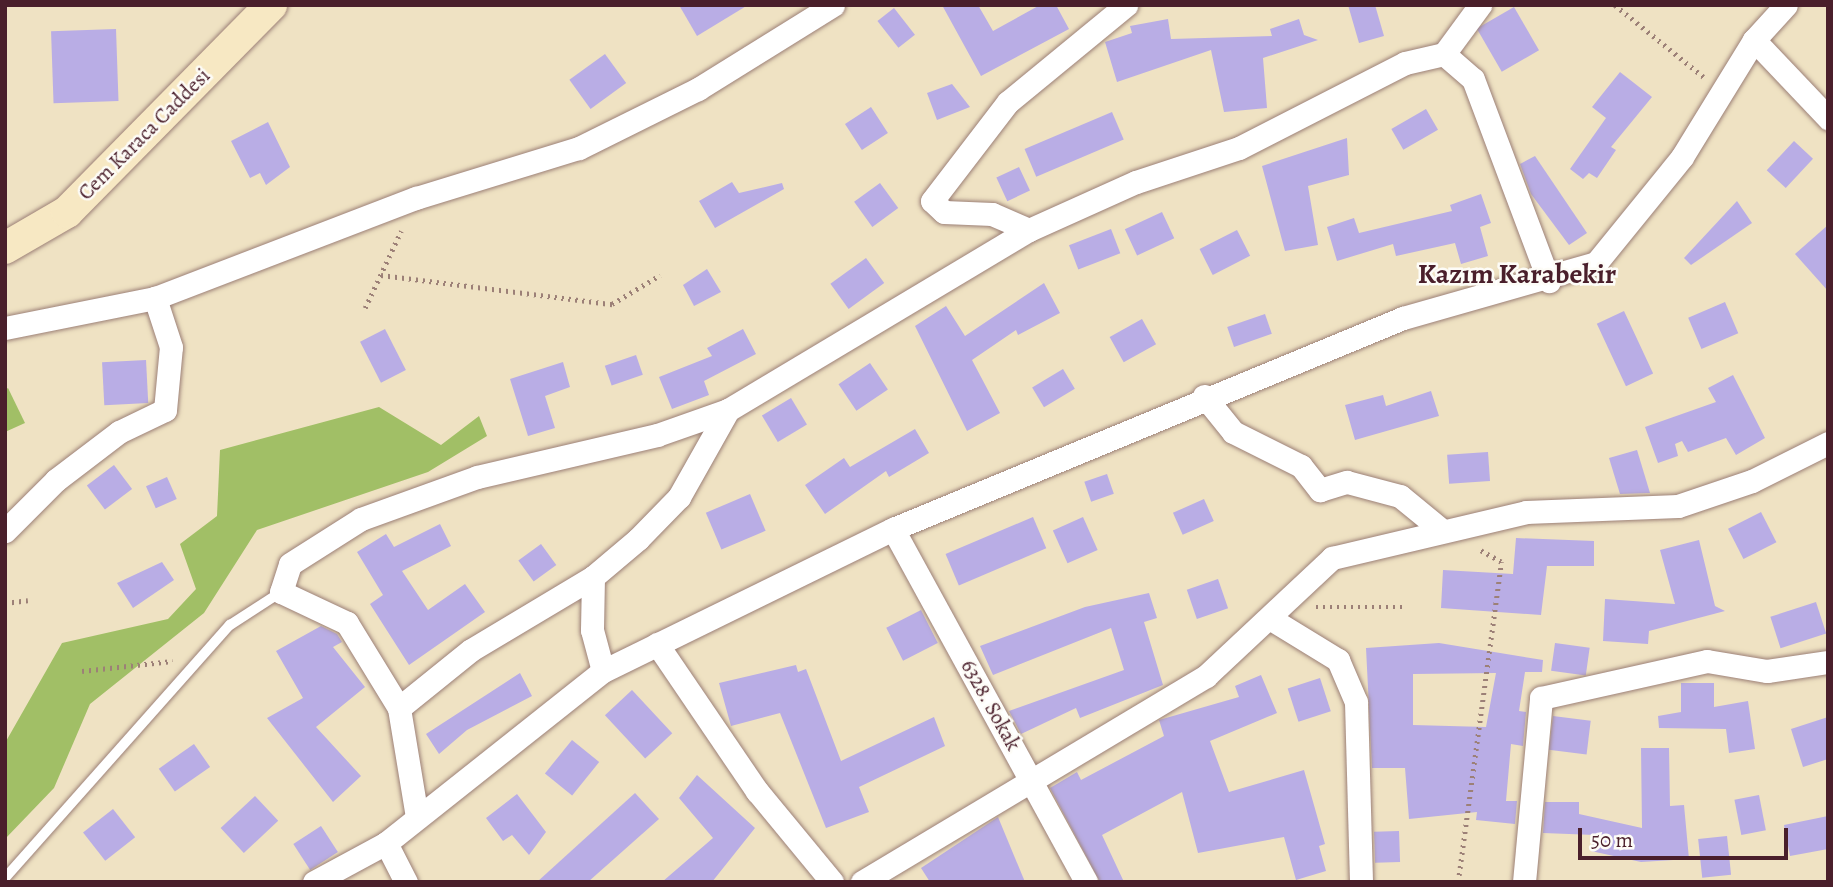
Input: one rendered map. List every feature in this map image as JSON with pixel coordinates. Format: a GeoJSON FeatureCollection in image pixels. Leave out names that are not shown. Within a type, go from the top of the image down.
{"type":"FeatureCollection","features":[{"type":"Feature","properties":{"kind":"street","name":"Cem Karaca Caddesi"},"geometry":{"type":"LineString","coordinates":[[5,248],[67,212],[271,5]]}},
{"type":"Feature","properties":{"kind":"street"},"geometry":{"type":"LineString","coordinates":[[5,328],[155,298],[416,198],[579,148],[698,89],[833,5]]}},
{"type":"Feature","properties":{"kind":"street"},"geometry":{"type":"LineString","coordinates":[[1030,230],[992,214],[944,212],[932,201],[1008,102],[1126,5]]}},
{"type":"Feature","properties":{"kind":"street"},"geometry":{"type":"LineString","coordinates":[[417,817],[399,708],[347,623],[281,592],[290,564],[361,519],[477,477],[657,435],[728,410],[1030,230],[1136,183],[1239,148],[1405,63],[1444,54],[1480,5]]}},
{"type":"Feature","properties":{"kind":"street"},"geometry":{"type":"LineString","coordinates":[[314,882],[386,843],[603,671],[893,529],[1205,396],[1403,318],[1549,281],[1596,263],[1682,157],[1754,40],[1786,5]]}},
{"type":"Feature","properties":{"kind":"street"},"geometry":{"type":"LineString","coordinates":[[1754,40],[1828,118]]}},
{"type":"Feature","properties":{"kind":"street"},"geometry":{"type":"LineString","coordinates":[[1444,54],[1473,79],[1549,281]]}},
{"type":"Feature","properties":{"kind":"street"},"geometry":{"type":"LineString","coordinates":[[5,531],[98,448],[165,410],[171,347],[155,298]]}},
{"type":"Feature","properties":{"kind":"street"},"geometry":{"type":"LineString","coordinates":[[1205,396],[1233,432],[1301,466],[1320,490],[1347,482],[1400,496],[1438,528]]}},
{"type":"Feature","properties":{"kind":"street"},"geometry":{"type":"LineString","coordinates":[[399,708],[471,650],[593,577],[679,497],[728,410]]}},
{"type":"Feature","properties":{"kind":"street"},"geometry":{"type":"LineString","coordinates":[[862,882],[1030,776],[1206,676],[1277,613],[1332,558],[1438,528],[1526,512],[1678,506],[1752,481],[1828,443]]}},
{"type":"Feature","properties":{"kind":"street","name":"6328. Sokak"},"geometry":{"type":"LineString","coordinates":[[893,529],[1086,882]]}},
{"type":"Feature","properties":{"kind":"street"},"geometry":{"type":"LineString","coordinates":[[593,577],[592,630],[603,671]]}},
{"type":"Feature","properties":{"kind":"street"},"geometry":{"type":"LineString","coordinates":[[1277,613],[1338,660],[1356,702],[1361,882]]}},
{"type":"Feature","properties":{"kind":"street"},"geometry":{"type":"LineString","coordinates":[[657,644],[757,791],[832,882]]}},
{"type":"Feature","properties":{"kind":"street"},"geometry":{"type":"LineString","coordinates":[[1524,882],[1541,698],[1707,661],[1767,671],[1828,662]]}},
{"type":"Feature","properties":{"kind":"street"},"geometry":{"type":"LineString","coordinates":[[386,843],[406,882]]}},
{"type":"Feature","properties":{"kind":"lane"},"geometry":{"type":"LineString","coordinates":[[5,878],[230,625],[281,592]]}},
{"type":"Feature","properties":{"kind":"path"},"geometry":{"type":"LineString","coordinates":[[1615,5],[1722,92]]}},
{"type":"Feature","properties":{"kind":"path"},"geometry":{"type":"LineString","coordinates":[[365,308],[416,198]]}},
{"type":"Feature","properties":{"kind":"path"},"geometry":{"type":"LineString","coordinates":[[381,275],[612,303],[660,275]]}},
{"type":"Feature","properties":{"kind":"path"},"geometry":{"type":"LineString","coordinates":[[1438,528],[1501,562],[1458,882]]}},
{"type":"Feature","properties":{"kind":"path"},"geometry":{"type":"LineString","coordinates":[[5,603],[28,600]]}},
{"type":"Feature","properties":{"kind":"path"},"geometry":{"type":"LineString","coordinates":[[1277,613],[1407,607]]}},
{"type":"Feature","properties":{"kind":"path"},"geometry":{"type":"LineString","coordinates":[[82,671],[204,657]]}},
{"type":"Feature","properties":{"kind":"green space"},"geometry":{"type":"Polygon","coordinates":[[[8,388],[25,423],[5,432],[5,390],[8,388]]]}},
{"type":"Feature","properties":{"kind":"green space"},"geometry":{"type":"Polygon","coordinates":[[[379,407],[441,445],[479,416],[487,436],[428,472],[257,530],[204,613],[90,704],[54,788],[5,839],[5,743],[62,643],[168,619],[196,589],[180,544],[217,516],[220,450],[379,407]]]}},
{"type":"Feature","properties":{"kind":"building"},"geometry":{"type":"Polygon","coordinates":[[[679,5],[748,5],[697,36],[679,5]]]}},
{"type":"Feature","properties":{"kind":"building"},"geometry":{"type":"Polygon","coordinates":[[[942,5],[978,5],[993,31],[1040,5],[1056,5],[1069,29],[981,76],[942,5]]]}},
{"type":"Feature","properties":{"kind":"building"},"geometry":{"type":"Polygon","coordinates":[[[1348,5],[1375,5],[1384,36],[1359,43],[1348,5]]]}},
{"type":"Feature","properties":{"kind":"building"},"geometry":{"type":"Polygon","coordinates":[[[1514,7],[1539,50],[1502,72],[1477,28],[1514,7]]]}},
{"type":"Feature","properties":{"kind":"building"},"geometry":{"type":"Polygon","coordinates":[[[894,8],[915,35],[898,48],[877,21],[894,8]]]}},
{"type":"Feature","properties":{"kind":"building"},"geometry":{"type":"Polygon","coordinates":[[[1168,19],[1171,39],[1272,36],[1270,29],[1299,19],[1304,35],[1318,40],[1263,58],[1267,108],[1224,112],[1211,50],[1117,82],[1105,42],[1132,33],[1130,26],[1168,19]]]}},
{"type":"Feature","properties":{"kind":"building"},"geometry":{"type":"Polygon","coordinates":[[[116,29],[119,101],[54,103],[51,31],[116,29]]]}},
{"type":"Feature","properties":{"kind":"building"},"geometry":{"type":"Polygon","coordinates":[[[605,54],[626,83],[591,109],[569,80],[605,54]]]}},
{"type":"Feature","properties":{"kind":"building"},"geometry":{"type":"Polygon","coordinates":[[[1620,72],[1652,97],[1611,147],[1616,150],[1597,178],[1589,173],[1583,179],[1570,169],[1606,118],[1592,107],[1620,72]]]}},
{"type":"Feature","properties":{"kind":"building"},"geometry":{"type":"Polygon","coordinates":[[[952,84],[970,107],[937,120],[927,93],[952,84]]]}},
{"type":"Feature","properties":{"kind":"building"},"geometry":{"type":"Polygon","coordinates":[[[871,107],[888,133],[862,150],[845,124],[871,107]]]}},
{"type":"Feature","properties":{"kind":"building"},"geometry":{"type":"Polygon","coordinates":[[[1426,109],[1438,130],[1403,150],[1391,129],[1426,109]]]}},
{"type":"Feature","properties":{"kind":"building"},"geometry":{"type":"Polygon","coordinates":[[[1112,112],[1124,140],[1036,177],[1025,149],[1112,112]]]}},
{"type":"Feature","properties":{"kind":"building"},"geometry":{"type":"Polygon","coordinates":[[[268,122],[290,167],[266,185],[260,173],[250,178],[231,141],[268,122]]]}},
{"type":"Feature","properties":{"kind":"building"},"geometry":{"type":"Polygon","coordinates":[[[1347,138],[1349,175],[1308,186],[1318,245],[1285,251],[1262,166],[1347,138]]]}},
{"type":"Feature","properties":{"kind":"building"},"geometry":{"type":"Polygon","coordinates":[[[1794,141],[1813,159],[1786,188],[1767,170],[1794,141]]]}},
{"type":"Feature","properties":{"kind":"building"},"geometry":{"type":"Polygon","coordinates":[[[1535,156],[1587,233],[1569,245],[1531,194],[1520,164],[1535,156]]]}},
{"type":"Feature","properties":{"kind":"building"},"geometry":{"type":"Polygon","coordinates":[[[1019,167],[1030,191],[1007,201],[996,178],[1019,167]]]}},
{"type":"Feature","properties":{"kind":"building"},"geometry":{"type":"Polygon","coordinates":[[[732,182],[739,193],[782,183],[784,189],[715,228],[699,201],[732,182]]]}},
{"type":"Feature","properties":{"kind":"building"},"geometry":{"type":"Polygon","coordinates":[[[880,183],[898,208],[872,227],[854,202],[880,183]]]}},
{"type":"Feature","properties":{"kind":"building"},"geometry":{"type":"Polygon","coordinates":[[[1481,194],[1491,223],[1480,227],[1488,256],[1461,264],[1455,243],[1396,256],[1393,244],[1337,261],[1327,227],[1354,218],[1359,233],[1452,211],[1450,205],[1481,194]]]}},
{"type":"Feature","properties":{"kind":"building"},"geometry":{"type":"Polygon","coordinates":[[[1737,201],[1752,223],[1691,265],[1684,258],[1737,201]]]}},
{"type":"Feature","properties":{"kind":"building"},"geometry":{"type":"Polygon","coordinates":[[[1162,212],[1174,238],[1137,256],[1125,229],[1162,212]]]}},
{"type":"Feature","properties":{"kind":"building"},"geometry":{"type":"Polygon","coordinates":[[[1828,225],[1828,291],[1795,254],[1828,225]]]}},
{"type":"Feature","properties":{"kind":"building"},"geometry":{"type":"Polygon","coordinates":[[[1111,229],[1120,253],[1078,269],[1069,245],[1111,229]]]}},
{"type":"Feature","properties":{"kind":"building"},"geometry":{"type":"Polygon","coordinates":[[[1237,230],[1250,256],[1213,275],[1200,249],[1237,230]]]}},
{"type":"Feature","properties":{"kind":"building"},"geometry":{"type":"Polygon","coordinates":[[[866,258],[884,283],[849,309],[830,284],[866,258]]]}},
{"type":"Feature","properties":{"kind":"building"},"geometry":{"type":"Polygon","coordinates":[[[707,269],[721,292],[694,306],[683,285],[707,269]]]}},
{"type":"Feature","properties":{"kind":"building"},"geometry":{"type":"Polygon","coordinates":[[[1044,283],[1060,313],[1018,335],[1016,330],[972,360],[1000,413],[967,431],[915,326],[946,306],[965,336],[1044,283]]]}},
{"type":"Feature","properties":{"kind":"building"},"geometry":{"type":"Polygon","coordinates":[[[1725,302],[1738,333],[1701,349],[1688,318],[1725,302]]]}},
{"type":"Feature","properties":{"kind":"building"},"geometry":{"type":"Polygon","coordinates":[[[1624,311],[1653,374],[1626,386],[1597,324],[1624,311]]]}},
{"type":"Feature","properties":{"kind":"building"},"geometry":{"type":"Polygon","coordinates":[[[1265,314],[1272,334],[1234,347],[1227,327],[1265,314]]]}},
{"type":"Feature","properties":{"kind":"building"},"geometry":{"type":"Polygon","coordinates":[[[1142,319],[1156,344],[1124,362],[1110,337],[1142,319]]]}},
{"type":"Feature","properties":{"kind":"building"},"geometry":{"type":"Polygon","coordinates":[[[385,329],[406,370],[381,383],[360,342],[385,329]]]}},
{"type":"Feature","properties":{"kind":"building"},"geometry":{"type":"Polygon","coordinates":[[[743,329],[756,354],[704,381],[709,395],[672,409],[659,377],[712,356],[707,348],[743,329]]]}},
{"type":"Feature","properties":{"kind":"building"},"geometry":{"type":"Polygon","coordinates":[[[636,355],[643,375],[612,386],[605,366],[636,355]]]}},
{"type":"Feature","properties":{"kind":"building"},"geometry":{"type":"Polygon","coordinates":[[[146,360],[148,403],[104,405],[102,362],[146,360]]]}},
{"type":"Feature","properties":{"kind":"building"},"geometry":{"type":"Polygon","coordinates":[[[563,362],[570,387],[545,396],[555,428],[528,436],[510,379],[563,362]]]}},
{"type":"Feature","properties":{"kind":"building"},"geometry":{"type":"Polygon","coordinates":[[[870,363],[888,390],[856,411],[838,384],[870,363]]]}},
{"type":"Feature","properties":{"kind":"building"},"geometry":{"type":"Polygon","coordinates":[[[1063,369],[1075,389],[1044,407],[1032,388],[1063,369]]]}},
{"type":"Feature","properties":{"kind":"building"},"geometry":{"type":"Polygon","coordinates":[[[1733,375],[1765,438],[1736,455],[1726,438],[1688,452],[1682,441],[1675,444],[1678,456],[1658,463],[1645,427],[1716,402],[1708,388],[1733,375]]]}},
{"type":"Feature","properties":{"kind":"building"},"geometry":{"type":"Polygon","coordinates":[[[1431,391],[1439,416],[1355,440],[1345,405],[1383,395],[1386,406],[1431,391]]]}},
{"type":"Feature","properties":{"kind":"building"},"geometry":{"type":"Polygon","coordinates":[[[791,398],[807,425],[778,442],[762,416],[791,398]]]}},
{"type":"Feature","properties":{"kind":"building"},"geometry":{"type":"Polygon","coordinates":[[[915,429],[929,453],[889,477],[886,471],[825,514],[805,485],[844,458],[850,467],[915,429]]]}},
{"type":"Feature","properties":{"kind":"building"},"geometry":{"type":"Polygon","coordinates":[[[1637,450],[1650,493],[1620,494],[1609,458],[1637,450]]]}},
{"type":"Feature","properties":{"kind":"building"},"geometry":{"type":"Polygon","coordinates":[[[1488,452],[1490,481],[1449,484],[1447,455],[1488,452]]]}},
{"type":"Feature","properties":{"kind":"building"},"geometry":{"type":"Polygon","coordinates":[[[114,465],[132,489],[105,509],[87,485],[114,465]]]}},
{"type":"Feature","properties":{"kind":"building"},"geometry":{"type":"Polygon","coordinates":[[[1107,474],[1114,494],[1091,502],[1084,482],[1107,474]]]}},
{"type":"Feature","properties":{"kind":"building"},"geometry":{"type":"Polygon","coordinates":[[[167,477],[177,499],[156,508],[146,486],[167,477]]]}},
{"type":"Feature","properties":{"kind":"building"},"geometry":{"type":"Polygon","coordinates":[[[750,494],[766,531],[721,550],[706,513],[750,494]]]}},
{"type":"Feature","properties":{"kind":"building"},"geometry":{"type":"Polygon","coordinates":[[[1204,499],[1214,521],[1183,535],[1173,513],[1204,499]]]}},
{"type":"Feature","properties":{"kind":"building"},"geometry":{"type":"Polygon","coordinates":[[[1761,512],[1776,542],[1743,559],[1728,529],[1761,512]]]}},
{"type":"Feature","properties":{"kind":"building"},"geometry":{"type":"Polygon","coordinates":[[[1033,517],[1046,548],[959,585],[946,554],[1033,517]]]}},
{"type":"Feature","properties":{"kind":"building"},"geometry":{"type":"Polygon","coordinates":[[[1083,517],[1098,550],[1067,563],[1053,530],[1083,517]]]}},
{"type":"Feature","properties":{"kind":"building"},"geometry":{"type":"Polygon","coordinates":[[[440,524],[451,546],[402,571],[428,610],[465,584],[485,612],[409,665],[370,604],[383,595],[357,552],[386,534],[394,547],[440,524]]]}},
{"type":"Feature","properties":{"kind":"building"},"geometry":{"type":"Polygon","coordinates":[[[1516,538],[1594,541],[1594,566],[1547,566],[1541,615],[1441,608],[1443,570],[1513,574],[1516,538]]]}},
{"type":"Feature","properties":{"kind":"building"},"geometry":{"type":"Polygon","coordinates":[[[1699,540],[1715,606],[1725,611],[1649,631],[1648,644],[1603,641],[1605,599],[1675,604],[1660,550],[1699,540]]]}},
{"type":"Feature","properties":{"kind":"building"},"geometry":{"type":"Polygon","coordinates":[[[541,544],[556,565],[534,581],[518,560],[541,544]]]}},
{"type":"Feature","properties":{"kind":"building"},"geometry":{"type":"Polygon","coordinates":[[[162,562],[174,580],[133,608],[117,583],[162,562]]]}},
{"type":"Feature","properties":{"kind":"building"},"geometry":{"type":"Polygon","coordinates":[[[1218,579],[1228,608],[1197,619],[1187,590],[1218,579]]]}},
{"type":"Feature","properties":{"kind":"building"},"geometry":{"type":"Polygon","coordinates":[[[1149,593],[1157,618],[1144,622],[1163,685],[1080,718],[1076,708],[1021,734],[1009,711],[1124,670],[1111,628],[993,675],[980,646],[1085,607],[1149,593]]]}},
{"type":"Feature","properties":{"kind":"building"},"geometry":{"type":"Polygon","coordinates":[[[1816,602],[1826,633],[1781,648],[1770,617],[1816,602]]]}},
{"type":"Feature","properties":{"kind":"building"},"geometry":{"type":"Polygon","coordinates":[[[921,610],[938,643],[903,661],[886,628],[921,610]]]}},
{"type":"Feature","properties":{"kind":"building"},"geometry":{"type":"Polygon","coordinates":[[[321,626],[337,634],[342,642],[333,647],[365,687],[316,727],[361,776],[333,802],[267,718],[303,698],[276,651],[321,626]]]}},
{"type":"Feature","properties":{"kind":"building"},"geometry":{"type":"Polygon","coordinates":[[[1439,643],[1543,660],[1542,672],[1525,672],[1519,711],[1526,712],[1523,746],[1511,744],[1506,801],[1517,801],[1515,824],[1476,820],[1477,812],[1409,819],[1405,768],[1372,768],[1366,648],[1439,643]],[[1496,673],[1413,674],[1413,725],[1486,727],[1496,673]]]}},
{"type":"Feature","properties":{"kind":"building"},"geometry":{"type":"Polygon","coordinates":[[[1555,643],[1590,648],[1586,676],[1551,671],[1555,643]]]}},
{"type":"Feature","properties":{"kind":"building"},"geometry":{"type":"Polygon","coordinates":[[[796,665],[798,672],[806,669],[841,761],[934,717],[945,746],[859,787],[869,812],[826,828],[780,713],[731,726],[719,683],[796,665]]]}},
{"type":"Feature","properties":{"kind":"building"},"geometry":{"type":"Polygon","coordinates":[[[520,673],[532,696],[467,730],[439,754],[426,734],[520,673]]]}},
{"type":"Feature","properties":{"kind":"building"},"geometry":{"type":"Polygon","coordinates":[[[1261,675],[1277,713],[1210,741],[1229,792],[1304,770],[1325,844],[1319,846],[1326,871],[1296,880],[1284,837],[1198,853],[1182,792],[1102,835],[1124,882],[1100,882],[1050,788],[1077,772],[1081,780],[1164,736],[1159,720],[1239,697],[1235,686],[1261,675]]]}},
{"type":"Feature","properties":{"kind":"building"},"geometry":{"type":"Polygon","coordinates":[[[1320,678],[1331,711],[1298,722],[1288,689],[1320,678]]]}},
{"type":"Feature","properties":{"kind":"building"},"geometry":{"type":"Polygon","coordinates":[[[1681,683],[1714,683],[1714,707],[1748,701],[1755,749],[1729,753],[1726,729],[1659,728],[1658,716],[1681,712],[1681,683]]]}},
{"type":"Feature","properties":{"kind":"building"},"geometry":{"type":"Polygon","coordinates":[[[632,690],[672,733],[645,758],[605,715],[632,690]]]}},
{"type":"Feature","properties":{"kind":"building"},"geometry":{"type":"Polygon","coordinates":[[[1553,716],[1591,721],[1587,754],[1549,750],[1553,716]]]}},
{"type":"Feature","properties":{"kind":"building"},"geometry":{"type":"Polygon","coordinates":[[[1828,717],[1828,759],[1803,767],[1791,729],[1828,717]]]}},
{"type":"Feature","properties":{"kind":"building"},"geometry":{"type":"Polygon","coordinates":[[[572,740],[599,762],[572,795],[545,773],[572,740]]]}},
{"type":"Feature","properties":{"kind":"building"},"geometry":{"type":"Polygon","coordinates":[[[194,744],[210,767],[175,792],[159,769],[194,744]]]}},
{"type":"Feature","properties":{"kind":"building"},"geometry":{"type":"Polygon","coordinates":[[[1641,748],[1669,748],[1670,806],[1684,805],[1689,859],[1641,862],[1591,851],[1595,835],[1543,833],[1545,802],[1579,802],[1579,814],[1642,828],[1641,748]]]}},
{"type":"Feature","properties":{"kind":"building"},"geometry":{"type":"Polygon","coordinates":[[[697,775],[755,828],[712,882],[662,882],[713,838],[679,798],[697,775]]]}},
{"type":"Feature","properties":{"kind":"building"},"geometry":{"type":"Polygon","coordinates":[[[635,793],[659,819],[588,882],[537,882],[635,793]]]}},
{"type":"Feature","properties":{"kind":"building"},"geometry":{"type":"Polygon","coordinates":[[[517,794],[546,832],[529,855],[512,835],[503,841],[486,818],[517,794]]]}},
{"type":"Feature","properties":{"kind":"building"},"geometry":{"type":"Polygon","coordinates":[[[1759,795],[1766,830],[1741,835],[1734,800],[1759,795]]]}},
{"type":"Feature","properties":{"kind":"building"},"geometry":{"type":"Polygon","coordinates":[[[255,796],[278,821],[244,853],[221,828],[255,796]]]}},
{"type":"Feature","properties":{"kind":"building"},"geometry":{"type":"Polygon","coordinates":[[[113,809],[135,837],[105,861],[83,832],[113,809]]]}},
{"type":"Feature","properties":{"kind":"building"},"geometry":{"type":"Polygon","coordinates":[[[1828,816],[1828,849],[1790,856],[1784,825],[1828,816]]]}},
{"type":"Feature","properties":{"kind":"building"},"geometry":{"type":"Polygon","coordinates":[[[998,817],[1025,882],[930,882],[921,868],[998,817]]]}},
{"type":"Feature","properties":{"kind":"building"},"geometry":{"type":"Polygon","coordinates":[[[321,826],[338,852],[310,870],[293,844],[321,826]]]}},
{"type":"Feature","properties":{"kind":"building"},"geometry":{"type":"Polygon","coordinates":[[[1399,831],[1400,862],[1375,863],[1374,832],[1399,831]]]}},
{"type":"Feature","properties":{"kind":"building"},"geometry":{"type":"Polygon","coordinates":[[[1727,836],[1731,875],[1702,878],[1698,839],[1727,836]]]}},
{"type":"Feature","properties":{"kind":"district","name":"Kazım Karabekir"},"geometry":{"type":"Point","coordinates":[1517,274]}}]}
